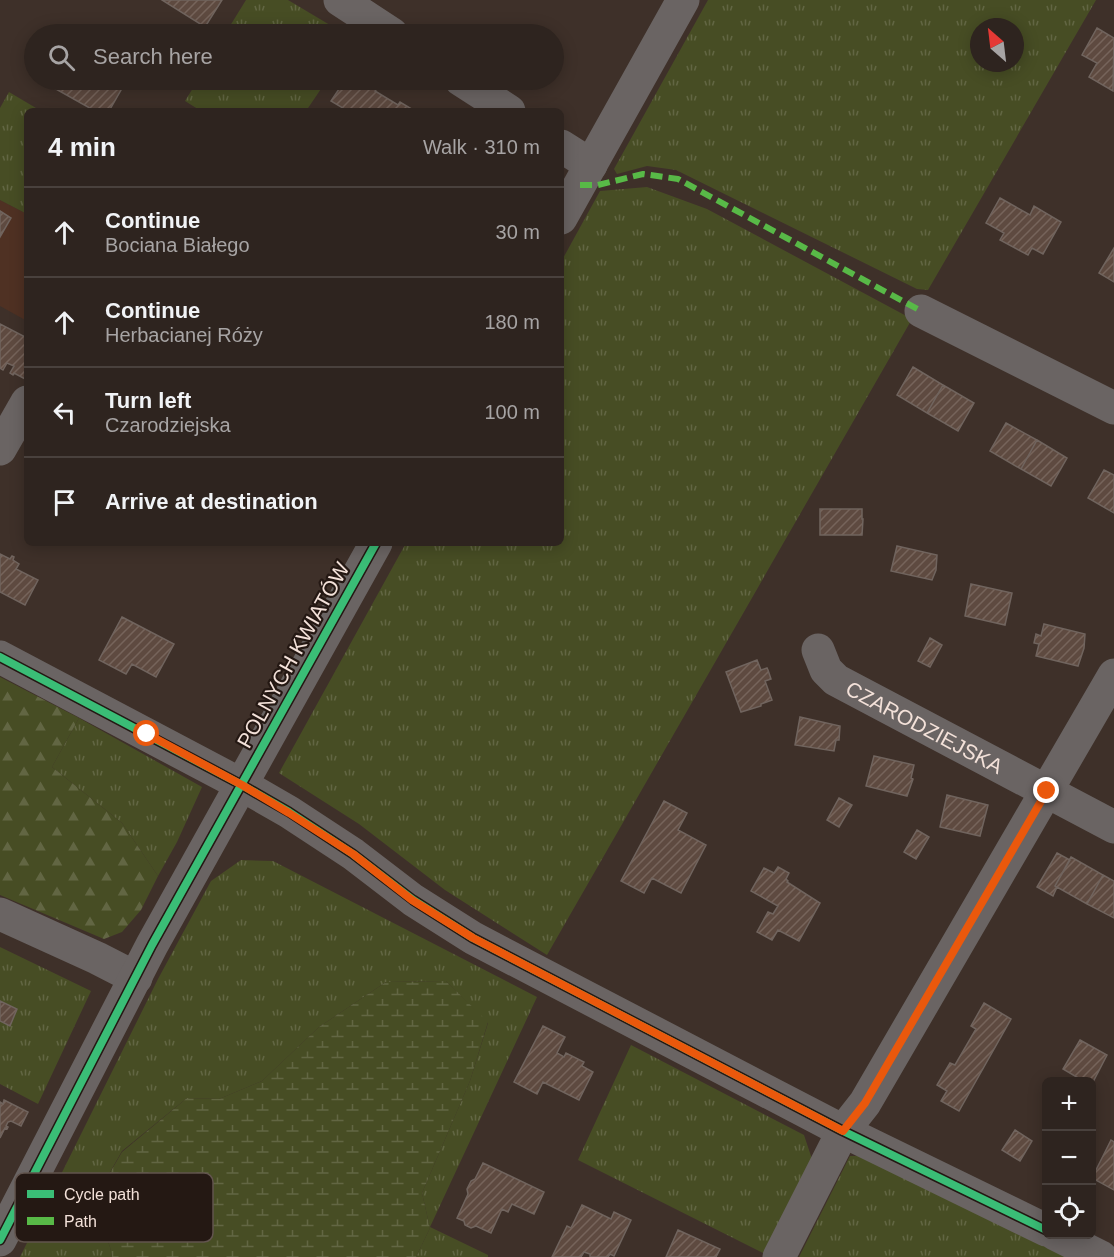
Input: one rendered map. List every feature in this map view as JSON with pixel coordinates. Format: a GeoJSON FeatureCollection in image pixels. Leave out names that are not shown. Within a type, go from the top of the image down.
{"type":"FeatureCollection","features":[{"type":"Feature","properties":{"kind":"street"},"geometry":{"type":"LineString","coordinates":[[340,0],[377,24]]}},
{"type":"Feature","properties":{"kind":"street"},"geometry":{"type":"LineString","coordinates":[[564,213],[683,0]]}},
{"type":"Feature","properties":{"kind":"street"},"geometry":{"type":"LineString","coordinates":[[476,90],[504,108]]}},
{"type":"Feature","properties":{"kind":"street"},"geometry":{"type":"LineString","coordinates":[[564,148],[591,165]]}},
{"type":"Feature","properties":{"kind":"street"},"geometry":{"type":"LineString","coordinates":[[921,311],[1114,408]]}},
{"type":"Feature","properties":{"kind":"street"},"geometry":{"type":"LineString","coordinates":[[0,449],[24,407]]}},
{"type":"Feature","properties":{"kind":"street","name":"POLNYCH KWIATÓW"},"geometry":{"type":"LineString","coordinates":[[136,978],[374,546]]}},
{"type":"Feature","properties":{"kind":"street","name":"CZARODZIEJSKA"},"geometry":{"type":"LineString","coordinates":[[818,650],[826,670],[836,680],[1114,827]]}},
{"type":"Feature","properties":{"kind":"street"},"geometry":{"type":"LineString","coordinates":[[0,657],[242,785],[353,854],[412,900],[473,938],[843,1131],[1042,1228]]}},
{"type":"Feature","properties":{"kind":"street"},"geometry":{"type":"LineString","coordinates":[[779,1257],[843,1131],[865,1103],[1114,675]]}},
{"type":"Feature","properties":{"kind":"street"},"geometry":{"type":"LineString","coordinates":[[0,914],[98,958],[136,978],[35,1173]]}},
{"type":"Feature","properties":{"kind":"street"},"geometry":{"type":"LineString","coordinates":[[0,1240],[15,1211]]}},
{"type":"Feature","properties":{"kind":"street"},"geometry":{"type":"LineString","coordinates":[[1065,1239],[1101,1257]]}},
{"type":"Feature","properties":{"kind":"shaded area"},"geometry":{"type":"Polygon","coordinates":[[[0,200],[24,212],[24,319],[0,306],[0,200]]]}},
{"type":"Feature","properties":{"kind":"green space"},"geometry":{"type":"Polygon","coordinates":[[[246,0],[288,0],[328,24],[231,24],[246,0]]]}},
{"type":"Feature","properties":{"kind":"green space"},"geometry":{"type":"Polygon","coordinates":[[[708,0],[1096,0],[928,290],[917,289],[676,170],[647,166],[617,174],[614,169],[708,0]]]}},
{"type":"Feature","properties":{"kind":"green space"},"geometry":{"type":"Polygon","coordinates":[[[192,90],[320,90],[308,108],[196,108],[185,101],[192,90]]]}},
{"type":"Feature","properties":{"kind":"green space"},"geometry":{"type":"Polygon","coordinates":[[[9,92],[36,108],[24,108],[24,212],[0,200],[0,108],[9,92]]]}},
{"type":"Feature","properties":{"kind":"green space"},"geometry":{"type":"Polygon","coordinates":[[[647,187],[707,209],[912,319],[547,955],[445,890],[359,824],[279,773],[404,546],[564,546],[564,257],[600,191],[647,187]]]}},
{"type":"Feature","properties":{"kind":"green space"},"geometry":{"type":"Polygon","coordinates":[[[0,677],[79,718],[52,767],[122,823],[158,876],[141,910],[122,932],[104,939],[0,895],[0,677]]]}},
{"type":"Feature","properties":{"kind":"green space"},"geometry":{"type":"Polygon","coordinates":[[[79,718],[202,787],[177,842],[158,876],[122,823],[52,767],[79,718]]]}},
{"type":"Feature","properties":{"kind":"green space"},"geometry":{"type":"Polygon","coordinates":[[[241,860],[273,861],[537,997],[430,1227],[488,1257],[416,1257],[430,1228],[422,1193],[470,1081],[488,1023],[446,981],[386,982],[319,1027],[262,1081],[219,1099],[187,1098],[122,1151],[109,1173],[62,1173],[158,979],[211,881],[241,860]]]}},
{"type":"Feature","properties":{"kind":"green space"},"geometry":{"type":"Polygon","coordinates":[[[0,947],[91,991],[38,1104],[0,1084],[0,947]]]}},
{"type":"Feature","properties":{"kind":"green space"},"geometry":{"type":"Polygon","coordinates":[[[446,981],[488,1022],[470,1081],[422,1193],[430,1228],[416,1257],[112,1257],[108,1242],[213,1242],[213,1173],[110,1173],[122,1152],[187,1098],[219,1099],[262,1081],[319,1027],[386,982],[446,981]]]}},
{"type":"Feature","properties":{"kind":"green space"},"geometry":{"type":"Polygon","coordinates":[[[631,1045],[804,1135],[812,1159],[767,1255],[578,1160],[631,1045]]]}},
{"type":"Feature","properties":{"kind":"green space"},"geometry":{"type":"Polygon","coordinates":[[[850,1156],[868,1156],[1074,1257],[799,1257],[850,1156]]]}},
{"type":"Feature","properties":{"kind":"green space"},"geometry":{"type":"Polygon","coordinates":[[[27,1242],[108,1242],[112,1257],[20,1257],[27,1242]]]}},
{"type":"Feature","properties":{"kind":"building"},"geometry":{"type":"Polygon","coordinates":[[[162,0],[222,0],[207,24],[200,24],[162,0]]]}},
{"type":"Feature","properties":{"kind":"building"},"geometry":{"type":"Polygon","coordinates":[[[1097,28],[1114,38],[1113,91],[1089,77],[1097,63],[1082,55],[1097,28]]]}},
{"type":"Feature","properties":{"kind":"building"},"geometry":{"type":"Polygon","coordinates":[[[58,90],[121,90],[111,108],[90,108],[58,90]]]}},
{"type":"Feature","properties":{"kind":"building"},"geometry":{"type":"Polygon","coordinates":[[[338,90],[376,90],[398,105],[400,102],[410,108],[343,108],[331,101],[338,90]]]}},
{"type":"Feature","properties":{"kind":"building"},"geometry":{"type":"Polygon","coordinates":[[[1000,198],[1030,215],[1034,206],[1061,222],[1043,254],[1032,248],[1028,255],[1000,240],[1004,233],[986,223],[1000,198]]]}},
{"type":"Feature","properties":{"kind":"building"},"geometry":{"type":"Polygon","coordinates":[[[0,211],[11,218],[0,237],[0,211]]]}},
{"type":"Feature","properties":{"kind":"building"},"geometry":{"type":"Polygon","coordinates":[[[1114,248],[1114,282],[1099,273],[1114,248]]]}},
{"type":"Feature","properties":{"kind":"building"},"geometry":{"type":"Polygon","coordinates":[[[0,324],[24,336],[24,378],[10,373],[14,366],[7,363],[3,370],[0,368],[0,324]]]}},
{"type":"Feature","properties":{"kind":"building"},"geometry":{"type":"Polygon","coordinates":[[[913,367],[943,385],[927,413],[897,395],[913,367]]]}},
{"type":"Feature","properties":{"kind":"building"},"geometry":{"type":"Polygon","coordinates":[[[943,385],[974,403],[958,431],[927,413],[943,385]]]}},
{"type":"Feature","properties":{"kind":"building"},"geometry":{"type":"Polygon","coordinates":[[[1006,423],[1037,440],[1021,469],[990,451],[1006,423]]]}},
{"type":"Feature","properties":{"kind":"building"},"geometry":{"type":"Polygon","coordinates":[[[1037,440],[1067,458],[1051,486],[1021,469],[1037,440]]]}},
{"type":"Feature","properties":{"kind":"building"},"geometry":{"type":"Polygon","coordinates":[[[1104,470],[1114,475],[1114,513],[1088,498],[1104,470]]]}},
{"type":"Feature","properties":{"kind":"building"},"geometry":{"type":"Polygon","coordinates":[[[820,509],[862,509],[862,535],[820,535],[820,509]]]}},
{"type":"Feature","properties":{"kind":"building"},"geometry":{"type":"Polygon","coordinates":[[[897,546],[937,555],[936,570],[932,580],[891,571],[897,546]]]}},
{"type":"Feature","properties":{"kind":"building"},"geometry":{"type":"Polygon","coordinates":[[[0,554],[10,559],[14,557],[13,560],[19,564],[16,569],[38,580],[25,605],[0,592],[0,554]]]}},
{"type":"Feature","properties":{"kind":"building"},"geometry":{"type":"Polygon","coordinates":[[[971,584],[1012,593],[1005,625],[965,616],[971,584]]]}},
{"type":"Feature","properties":{"kind":"building"},"geometry":{"type":"Polygon","coordinates":[[[122,617],[174,644],[156,677],[132,664],[126,674],[99,660],[122,617]]]}},
{"type":"Feature","properties":{"kind":"building"},"geometry":{"type":"Polygon","coordinates":[[[1044,624],[1085,634],[1084,648],[1078,666],[1036,656],[1039,644],[1034,643],[1036,634],[1041,636],[1044,624]]]}},
{"type":"Feature","properties":{"kind":"building"},"geometry":{"type":"Polygon","coordinates":[[[930,638],[942,645],[930,667],[918,661],[930,638]]]}},
{"type":"Feature","properties":{"kind":"building"},"geometry":{"type":"Polygon","coordinates":[[[757,660],[761,670],[767,668],[768,670],[771,679],[765,681],[772,700],[741,712],[726,672],[757,660]]]}},
{"type":"Feature","properties":{"kind":"building"},"geometry":{"type":"Polygon","coordinates":[[[800,717],[840,726],[839,740],[836,740],[834,751],[795,745],[800,717]]]}},
{"type":"Feature","properties":{"kind":"building"},"geometry":{"type":"Polygon","coordinates":[[[874,756],[914,765],[911,778],[913,779],[907,796],[866,786],[874,756]]]}},
{"type":"Feature","properties":{"kind":"building"},"geometry":{"type":"Polygon","coordinates":[[[947,795],[988,805],[980,836],[940,827],[947,795]]]}},
{"type":"Feature","properties":{"kind":"building"},"geometry":{"type":"Polygon","coordinates":[[[839,798],[852,805],[839,827],[827,820],[839,798]]]}},
{"type":"Feature","properties":{"kind":"building"},"geometry":{"type":"Polygon","coordinates":[[[664,801],[687,813],[678,830],[706,845],[681,893],[652,878],[644,893],[621,881],[664,801]]]}},
{"type":"Feature","properties":{"kind":"building"},"geometry":{"type":"Polygon","coordinates":[[[917,830],[929,837],[916,859],[904,852],[917,830]]]}},
{"type":"Feature","properties":{"kind":"building"},"geometry":{"type":"Polygon","coordinates":[[[1057,853],[1070,860],[1055,886],[1057,887],[1053,896],[1037,887],[1057,853]]]}},
{"type":"Feature","properties":{"kind":"building"},"geometry":{"type":"Polygon","coordinates":[[[1071,857],[1103,875],[1087,904],[1055,886],[1071,857]]]}},
{"type":"Feature","properties":{"kind":"building"},"geometry":{"type":"Polygon","coordinates":[[[778,867],[789,873],[787,882],[820,903],[799,941],[778,930],[772,940],[757,932],[768,912],[773,914],[778,906],[751,891],[764,868],[774,873],[778,867]]]}},
{"type":"Feature","properties":{"kind":"building"},"geometry":{"type":"Polygon","coordinates":[[[1103,875],[1114,881],[1114,918],[1087,904],[1103,875]]]}},
{"type":"Feature","properties":{"kind":"building"},"geometry":{"type":"Polygon","coordinates":[[[0,1001],[17,1009],[10,1026],[0,1021],[0,1001]]]}},
{"type":"Feature","properties":{"kind":"building"},"geometry":{"type":"Polygon","coordinates":[[[984,1003],[1011,1019],[959,1111],[941,1101],[947,1091],[937,1085],[950,1063],[955,1065],[976,1029],[971,1026],[984,1003]]]}},
{"type":"Feature","properties":{"kind":"building"},"geometry":{"type":"Polygon","coordinates":[[[543,1026],[565,1037],[557,1053],[564,1057],[566,1053],[584,1062],[582,1066],[593,1072],[579,1100],[543,1082],[537,1094],[514,1082],[543,1026]]]}},
{"type":"Feature","properties":{"kind":"building"},"geometry":{"type":"Polygon","coordinates":[[[1080,1040],[1107,1055],[1096,1077],[1077,1077],[1063,1069],[1080,1040]]]}},
{"type":"Feature","properties":{"kind":"building"},"geometry":{"type":"Polygon","coordinates":[[[4,1100],[28,1112],[21,1126],[11,1121],[8,1122],[7,1129],[5,1128],[0,1138],[0,1102],[3,1104],[4,1100]]]}},
{"type":"Feature","properties":{"kind":"building"},"geometry":{"type":"Polygon","coordinates":[[[1015,1130],[1032,1141],[1020,1161],[1002,1150],[1015,1130]]]}},
{"type":"Feature","properties":{"kind":"building"},"geometry":{"type":"Polygon","coordinates":[[[1111,1140],[1114,1142],[1114,1190],[1096,1180],[1096,1170],[1111,1140]]]}},
{"type":"Feature","properties":{"kind":"building"},"geometry":{"type":"Polygon","coordinates":[[[483,1163],[544,1192],[534,1214],[512,1204],[508,1212],[502,1209],[491,1233],[476,1226],[471,1228],[457,1218],[468,1194],[467,1189],[483,1163]]]}},
{"type":"Feature","properties":{"kind":"building"},"geometry":{"type":"Polygon","coordinates":[[[582,1205],[611,1219],[614,1212],[631,1220],[614,1256],[610,1254],[608,1257],[590,1257],[590,1254],[584,1252],[581,1257],[552,1257],[567,1226],[571,1228],[582,1205]]]}},
{"type":"Feature","properties":{"kind":"building"},"geometry":{"type":"Polygon","coordinates":[[[678,1230],[720,1249],[716,1257],[666,1257],[678,1230]]]}},
{"type":"Feature","properties":{"kind":"marked path"},"geometry":{"type":"LineString","coordinates":[[580,185],[598,185],[643,174],[678,179],[921,311]]}},
{"type":"Feature","properties":{"kind":"cycle path"},"geometry":{"type":"LineString","coordinates":[[35,1173],[152,945],[374,546]]}},
{"type":"Feature","properties":{"kind":"cycle path"},"geometry":{"type":"LineString","coordinates":[[0,657],[289,812],[353,854],[413,900],[473,938],[843,1131],[1042,1228]]}},
{"type":"Feature","properties":{"kind":"cycle path"},"geometry":{"type":"LineString","coordinates":[[0,1240],[15,1211]]}},
{"type":"Feature","properties":{"kind":"route"},"geometry":{"type":"LineString","coordinates":[[147,734],[289,813],[353,854],[412,900],[473,938],[843,1131],[865,1103],[1047,791]]}}]}
